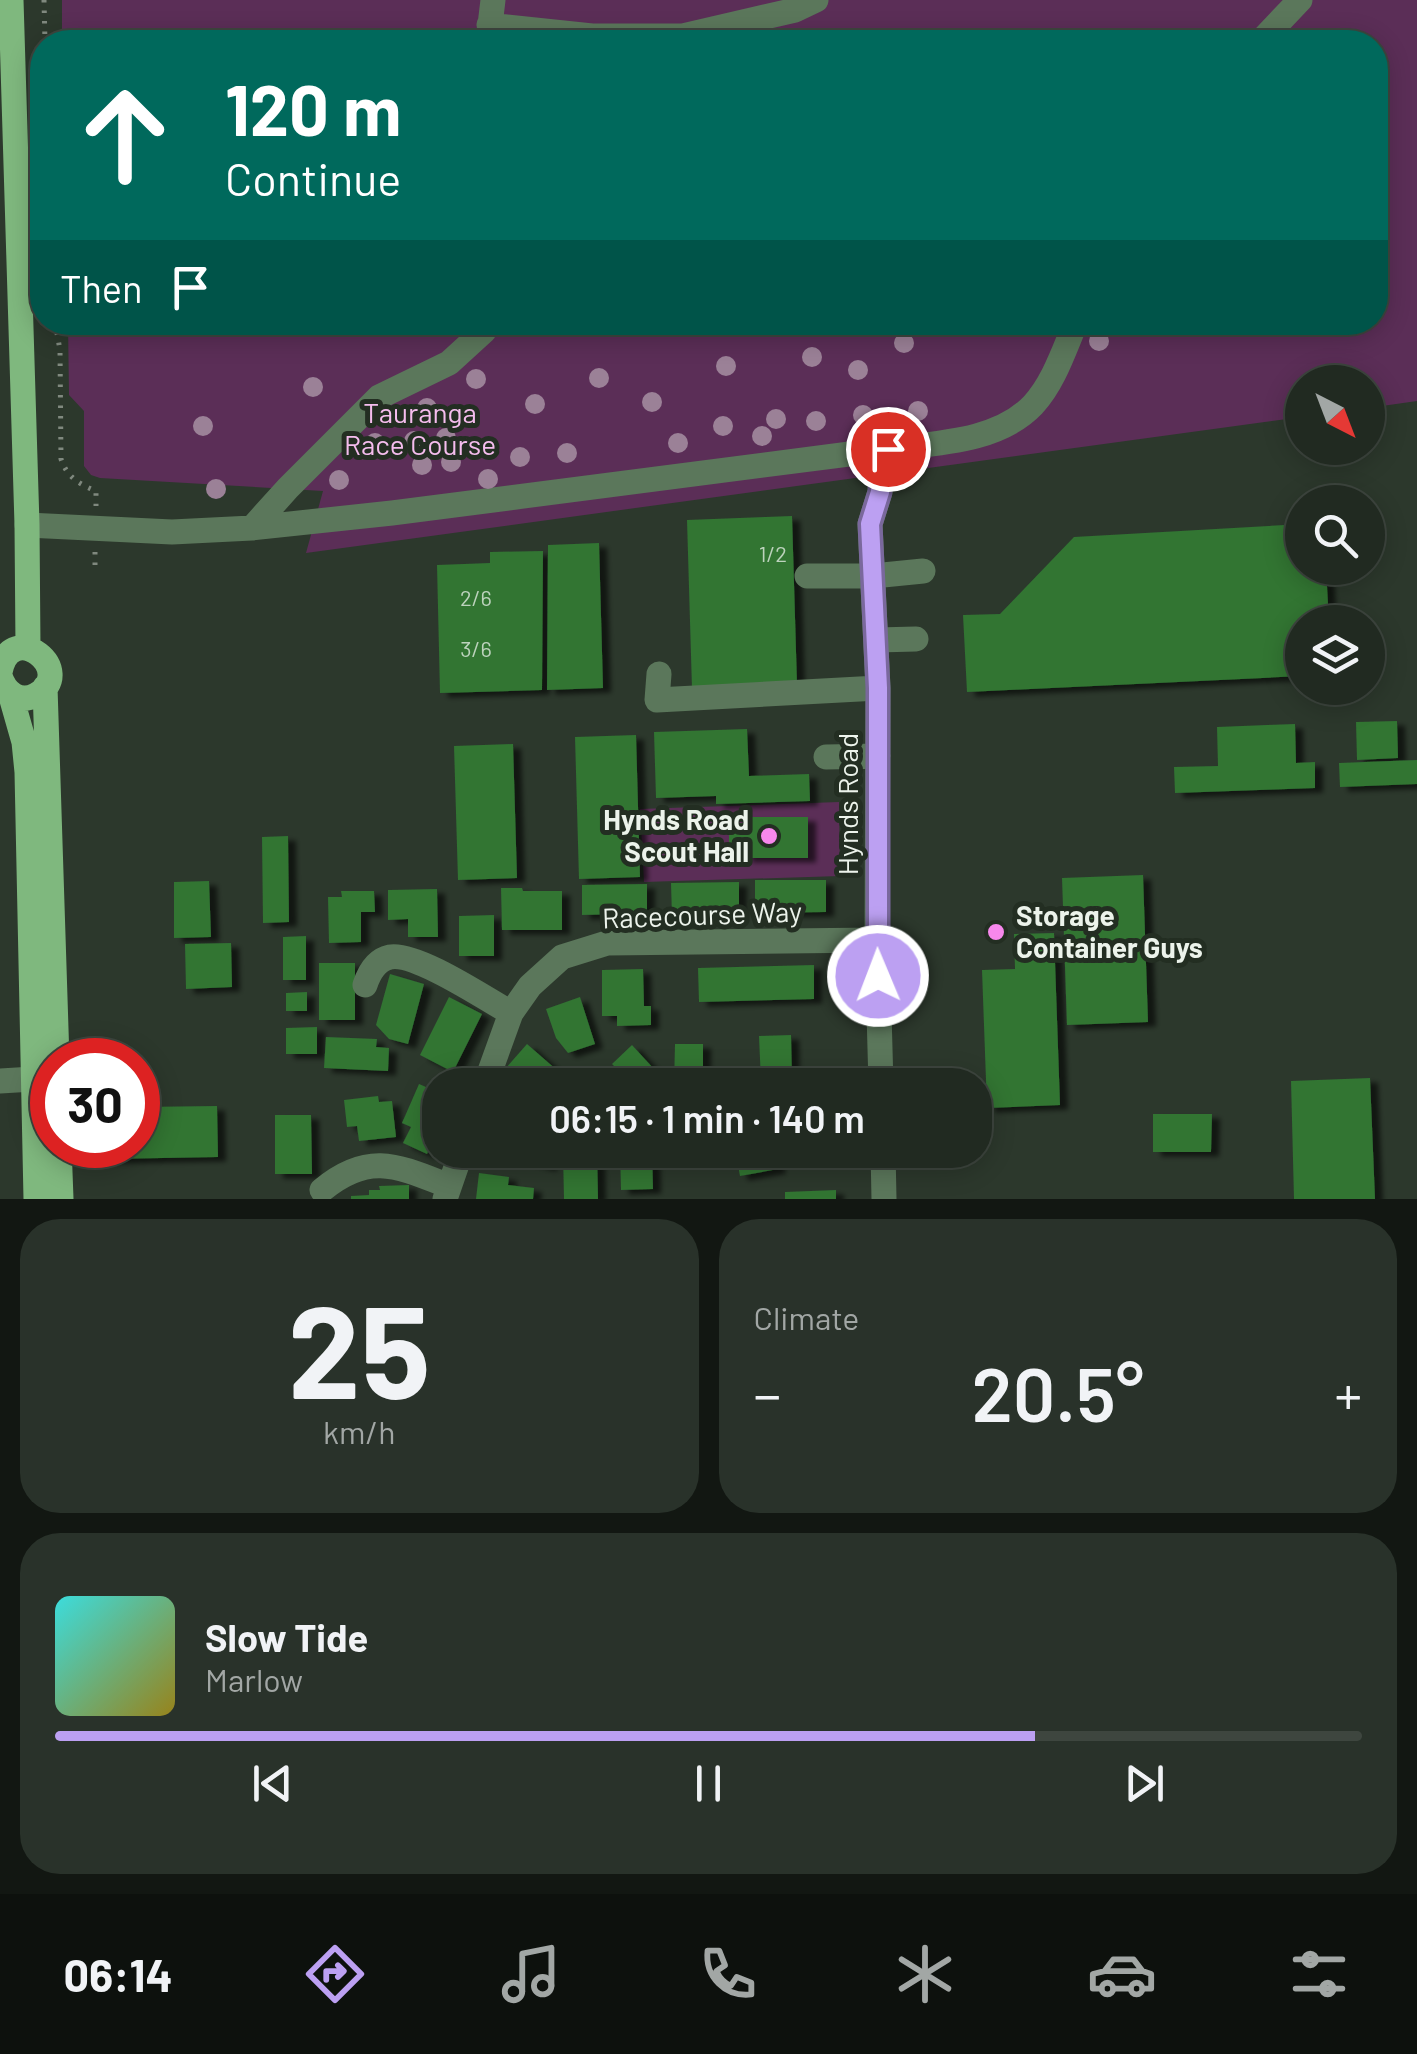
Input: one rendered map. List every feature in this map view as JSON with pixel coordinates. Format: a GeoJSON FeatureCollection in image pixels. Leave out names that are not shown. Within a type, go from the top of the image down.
{"type":"FeatureCollection","features":[{"type":"Feature","properties":{"kind":"main road"},"geometry":{"type":"LineString","coordinates":[[11,0],[8,192],[27,526],[28,648]]}},
{"type":"Feature","properties":{"kind":"main road"},"geometry":{"type":"LineString","coordinates":[[3,680],[17,697],[33,697],[49,680],[48,663],[28,648],[12,652],[1,665],[3,680],[24,742],[27,772],[33,1038]]}},
{"type":"Feature","properties":{"kind":"main road"},"geometry":{"type":"LineString","coordinates":[[45,688],[56,1038]]}},
{"type":"Feature","properties":{"kind":"main road"},"geometry":{"type":"LineString","coordinates":[[35,1168],[36,1199]]}},
{"type":"Feature","properties":{"kind":"main road"},"geometry":{"type":"LineString","coordinates":[[60,1168],[61,1199]]}},
{"type":"Feature","properties":{"kind":"street"},"geometry":{"type":"LineString","coordinates":[[709,30],[796,10],[816,0]]}},
{"type":"Feature","properties":{"kind":"street"},"geometry":{"type":"LineString","coordinates":[[1271,30],[1300,0]]}},
{"type":"Feature","properties":{"kind":"street"},"geometry":{"type":"LineString","coordinates":[[490,22],[548,30]]}},
{"type":"Feature","properties":{"kind":"street"},"geometry":{"type":"LineString","coordinates":[[252,528],[379,398],[448,363],[480,335]]}},
{"type":"Feature","properties":{"kind":"street"},"geometry":{"type":"LineString","coordinates":[[27,526],[172,532],[252,528],[978,435],[1014,420],[1033,405],[1047,386],[1070,335]]}},
{"type":"Feature","properties":{"kind":"street","name":"Hynds Road"},"geometry":{"type":"LineString","coordinates":[[881,1068],[878,688],[870,524],[888,449]]}},
{"type":"Feature","properties":{"kind":"street"},"geometry":{"type":"LineString","coordinates":[[807,576],[923,571]]}},
{"type":"Feature","properties":{"kind":"street"},"geometry":{"type":"LineString","coordinates":[[877,640],[916,639]]}},
{"type":"Feature","properties":{"kind":"street"},"geometry":{"type":"LineString","coordinates":[[659,674],[657,700],[878,688]]}},
{"type":"Feature","properties":{"kind":"street"},"geometry":{"type":"LineString","coordinates":[[826,756],[878,756]]}},
{"type":"Feature","properties":{"kind":"street","name":"Racecourse Way"},"geometry":{"type":"LineString","coordinates":[[491,1068],[511,1013],[530,986],[562,957],[607,944],[877,940]]}},
{"type":"Feature","properties":{"kind":"street"},"geometry":{"type":"LineString","coordinates":[[365,985],[377,964],[390,957],[409,958],[511,1013]]}},
{"type":"Feature","properties":{"kind":"street"},"geometry":{"type":"LineString","coordinates":[[0,1081],[30,1079]]}},
{"type":"Feature","properties":{"kind":"street"},"geometry":{"type":"LineString","coordinates":[[322,1190],[356,1168],[382,1165],[406,1170],[447,1192],[456,1168]]}},
{"type":"Feature","properties":{"kind":"street"},"geometry":{"type":"LineString","coordinates":[[883,1168],[884,1199]]}},
{"type":"Feature","properties":{"kind":"path"},"geometry":{"type":"LineString","coordinates":[[44,0],[45,30]]}},
{"type":"Feature","properties":{"kind":"path"},"geometry":{"type":"LineString","coordinates":[[57,335],[61,459],[72,478],[96,493]]}},
{"type":"Feature","properties":{"kind":"green space","name":"Tauranga Race Course"},"geometry":{"type":"Polygon","coordinates":[[[62,0],[1417,0],[1417,401],[1385,406],[1385,365],[1285,365],[1285,419],[306,553],[323,491],[100,478],[84,466],[84,411],[69,395],[68,335],[1388,335],[1388,30],[62,30],[62,0]]]}},
{"type":"Feature","properties":{"kind":"green space"},"geometry":{"type":"Polygon","coordinates":[[[839,802],[840,876],[644,882],[640,809],[839,802]]]}},
{"type":"Feature","properties":{"kind":"building"},"geometry":{"type":"Polygon","coordinates":[[[792,516],[797,685],[692,689],[687,520],[792,516]]]}},
{"type":"Feature","properties":{"kind":"building"},"geometry":{"type":"Polygon","coordinates":[[[1285,525],[1285,585],[1327,585],[1328,605],[1285,605],[1285,677],[967,692],[963,615],[1000,614],[1074,537],[1285,525]]]}},
{"type":"Feature","properties":{"kind":"building"},"geometry":{"type":"Polygon","coordinates":[[[599,543],[603,688],[547,690],[548,545],[599,543]]]}},
{"type":"Feature","properties":{"kind":"building"},"geometry":{"type":"Polygon","coordinates":[[[543,551],[542,690],[440,693],[437,565],[490,563],[490,552],[543,551]]]}},
{"type":"Feature","properties":{"kind":"building"},"geometry":{"type":"Polygon","coordinates":[[[1397,721],[1398,758],[1357,760],[1356,722],[1397,721]]]}},
{"type":"Feature","properties":{"kind":"building"},"geometry":{"type":"Polygon","coordinates":[[[1295,724],[1296,763],[1315,762],[1315,788],[1175,793],[1174,767],[1218,766],[1217,727],[1295,724]]]}},
{"type":"Feature","properties":{"kind":"building"},"geometry":{"type":"Polygon","coordinates":[[[747,729],[749,776],[809,774],[810,801],[716,804],[716,796],[656,798],[654,732],[747,729]]]}},
{"type":"Feature","properties":{"kind":"building"},"geometry":{"type":"Polygon","coordinates":[[[636,735],[640,877],[579,879],[575,737],[636,735]]]}},
{"type":"Feature","properties":{"kind":"building"},"geometry":{"type":"Polygon","coordinates":[[[513,744],[517,878],[458,880],[454,746],[513,744]]]}},
{"type":"Feature","properties":{"kind":"building"},"geometry":{"type":"Polygon","coordinates":[[[1417,760],[1417,784],[1340,787],[1339,763],[1417,760]]]}},
{"type":"Feature","properties":{"kind":"building","name":"Hynds Road Scout Hall"},"geometry":{"type":"Polygon","coordinates":[[[744,817],[808,817],[808,858],[744,858],[744,849],[729,849],[729,824],[744,823],[744,817]]]}},
{"type":"Feature","properties":{"kind":"building"},"geometry":{"type":"Polygon","coordinates":[[[288,836],[289,922],[263,923],[262,837],[288,836]]]}},
{"type":"Feature","properties":{"kind":"building"},"geometry":{"type":"Polygon","coordinates":[[[1143,875],[1148,1022],[1067,1025],[1062,878],[1143,875]]]}},
{"type":"Feature","properties":{"kind":"building"},"geometry":{"type":"Polygon","coordinates":[[[755,880],[826,880],[826,912],[755,913],[755,880]]]}},
{"type":"Feature","properties":{"kind":"building"},"geometry":{"type":"Polygon","coordinates":[[[209,881],[211,937],[174,938],[174,882],[209,881]]]}},
{"type":"Feature","properties":{"kind":"building"},"geometry":{"type":"Polygon","coordinates":[[[739,882],[739,917],[672,917],[671,883],[739,882]]]}},
{"type":"Feature","properties":{"kind":"building"},"geometry":{"type":"Polygon","coordinates":[[[647,884],[647,917],[582,915],[582,885],[647,884]]]}},
{"type":"Feature","properties":{"kind":"building"},"geometry":{"type":"Polygon","coordinates":[[[501,888],[562,891],[562,930],[502,930],[501,888]]]}},
{"type":"Feature","properties":{"kind":"building"},"geometry":{"type":"Polygon","coordinates":[[[437,889],[438,937],[408,937],[408,919],[388,920],[388,890],[437,889]]]}},
{"type":"Feature","properties":{"kind":"building"},"geometry":{"type":"Polygon","coordinates":[[[341,891],[374,891],[375,912],[361,912],[361,942],[329,943],[328,897],[342,897],[341,891]]]}},
{"type":"Feature","properties":{"kind":"building"},"geometry":{"type":"Polygon","coordinates":[[[494,915],[494,956],[459,956],[459,916],[494,915]]]}},
{"type":"Feature","properties":{"kind":"building"},"geometry":{"type":"Polygon","coordinates":[[[1054,933],[1060,1105],[992,1108],[992,1068],[986,1068],[982,970],[1015,969],[1014,934],[1054,933]]]}},
{"type":"Feature","properties":{"kind":"building"},"geometry":{"type":"Polygon","coordinates":[[[306,936],[306,980],[283,980],[283,937],[306,936]]]}},
{"type":"Feature","properties":{"kind":"building"},"geometry":{"type":"Polygon","coordinates":[[[231,943],[232,987],[186,989],[185,944],[231,943]]]}},
{"type":"Feature","properties":{"kind":"building"},"geometry":{"type":"Polygon","coordinates":[[[319,963],[355,963],[355,1020],[319,1020],[319,963]]]}},
{"type":"Feature","properties":{"kind":"building"},"geometry":{"type":"Polygon","coordinates":[[[814,965],[814,999],[699,1002],[698,968],[814,965]]]}},
{"type":"Feature","properties":{"kind":"building"},"geometry":{"type":"Polygon","coordinates":[[[643,969],[644,1006],[651,1006],[651,1025],[617,1026],[617,1016],[602,1016],[602,970],[643,969]]]}},
{"type":"Feature","properties":{"kind":"building"},"geometry":{"type":"Polygon","coordinates":[[[390,974],[424,984],[408,1044],[389,1039],[376,1025],[390,974]]]}},
{"type":"Feature","properties":{"kind":"building"},"geometry":{"type":"Polygon","coordinates":[[[307,992],[307,1011],[286,1011],[286,993],[307,992]]]}},
{"type":"Feature","properties":{"kind":"building"},"geometry":{"type":"Polygon","coordinates":[[[449,997],[482,1014],[455,1068],[445,1068],[420,1055],[449,997]]]}},
{"type":"Feature","properties":{"kind":"building"},"geometry":{"type":"Polygon","coordinates":[[[580,997],[595,1044],[568,1053],[556,1038],[546,1009],[580,997]]]}},
{"type":"Feature","properties":{"kind":"building"},"geometry":{"type":"Polygon","coordinates":[[[317,1027],[317,1054],[286,1054],[286,1028],[317,1027]]]}},
{"type":"Feature","properties":{"kind":"building"},"geometry":{"type":"Polygon","coordinates":[[[791,1035],[792,1068],[760,1068],[759,1036],[791,1035]]]}},
{"type":"Feature","properties":{"kind":"building"},"geometry":{"type":"Polygon","coordinates":[[[326,1037],[377,1039],[376,1047],[389,1048],[388,1071],[324,1068],[326,1037]]]}},
{"type":"Feature","properties":{"kind":"building"},"geometry":{"type":"Polygon","coordinates":[[[527,1044],[555,1068],[506,1068],[527,1044]]]}},
{"type":"Feature","properties":{"kind":"building"},"geometry":{"type":"Polygon","coordinates":[[[675,1044],[703,1044],[703,1068],[674,1068],[675,1044]]]}},
{"type":"Feature","properties":{"kind":"building"},"geometry":{"type":"Polygon","coordinates":[[[632,1045],[653,1068],[616,1068],[612,1064],[632,1045]]]}},
{"type":"Feature","properties":{"kind":"building"},"geometry":{"type":"Polygon","coordinates":[[[1370,1078],[1375,1199],[1294,1199],[1291,1081],[1370,1078]]]}},
{"type":"Feature","properties":{"kind":"building"},"geometry":{"type":"Polygon","coordinates":[[[419,1084],[422,1085],[422,1152],[403,1143],[411,1127],[402,1123],[419,1084]]]}},
{"type":"Feature","properties":{"kind":"building"},"geometry":{"type":"Polygon","coordinates":[[[378,1096],[379,1102],[392,1101],[396,1137],[359,1141],[357,1126],[347,1127],[344,1100],[378,1096]]]}},
{"type":"Feature","properties":{"kind":"building"},"geometry":{"type":"Polygon","coordinates":[[[217,1106],[218,1157],[160,1158],[160,1107],[217,1106]]]}},
{"type":"Feature","properties":{"kind":"building"},"geometry":{"type":"Polygon","coordinates":[[[1153,1114],[1212,1114],[1211,1152],[1153,1152],[1153,1114]]]}},
{"type":"Feature","properties":{"kind":"building"},"geometry":{"type":"Polygon","coordinates":[[[275,1115],[311,1115],[312,1174],[275,1174],[275,1115]]]}},
{"type":"Feature","properties":{"kind":"building"},"geometry":{"type":"Polygon","coordinates":[[[563,1168],[597,1168],[598,1199],[564,1199],[563,1168]]]}},
{"type":"Feature","properties":{"kind":"building"},"geometry":{"type":"Polygon","coordinates":[[[620,1168],[652,1168],[653,1189],[621,1190],[620,1168]]]}},
{"type":"Feature","properties":{"kind":"building"},"geometry":{"type":"Polygon","coordinates":[[[738,1168],[778,1169],[740,1176],[738,1168]]]}},
{"type":"Feature","properties":{"kind":"building"},"geometry":{"type":"Polygon","coordinates":[[[479,1173],[509,1177],[508,1185],[534,1188],[533,1199],[476,1199],[479,1173]]]}},
{"type":"Feature","properties":{"kind":"building"},"geometry":{"type":"Polygon","coordinates":[[[409,1185],[409,1199],[351,1199],[369,1195],[369,1190],[380,1190],[379,1186],[409,1185]]]}},
{"type":"Feature","properties":{"kind":"building"},"geometry":{"type":"Polygon","coordinates":[[[836,1190],[836,1199],[785,1199],[785,1192],[836,1190]]]}},
{"type":"Feature","properties":{"kind":"place","name":"Hynds Road Scout Hall"},"geometry":{"type":"Point","coordinates":[769,836]}},
{"type":"Feature","properties":{"kind":"place","name":"Storage Container Guys"},"geometry":{"type":"Point","coordinates":[996,932]}},
{"type":"Feature","properties":{"kind":"route"},"geometry":{"type":"LineString","coordinates":[[878,976],[878,688],[870,524],[888,449]]}}]}
